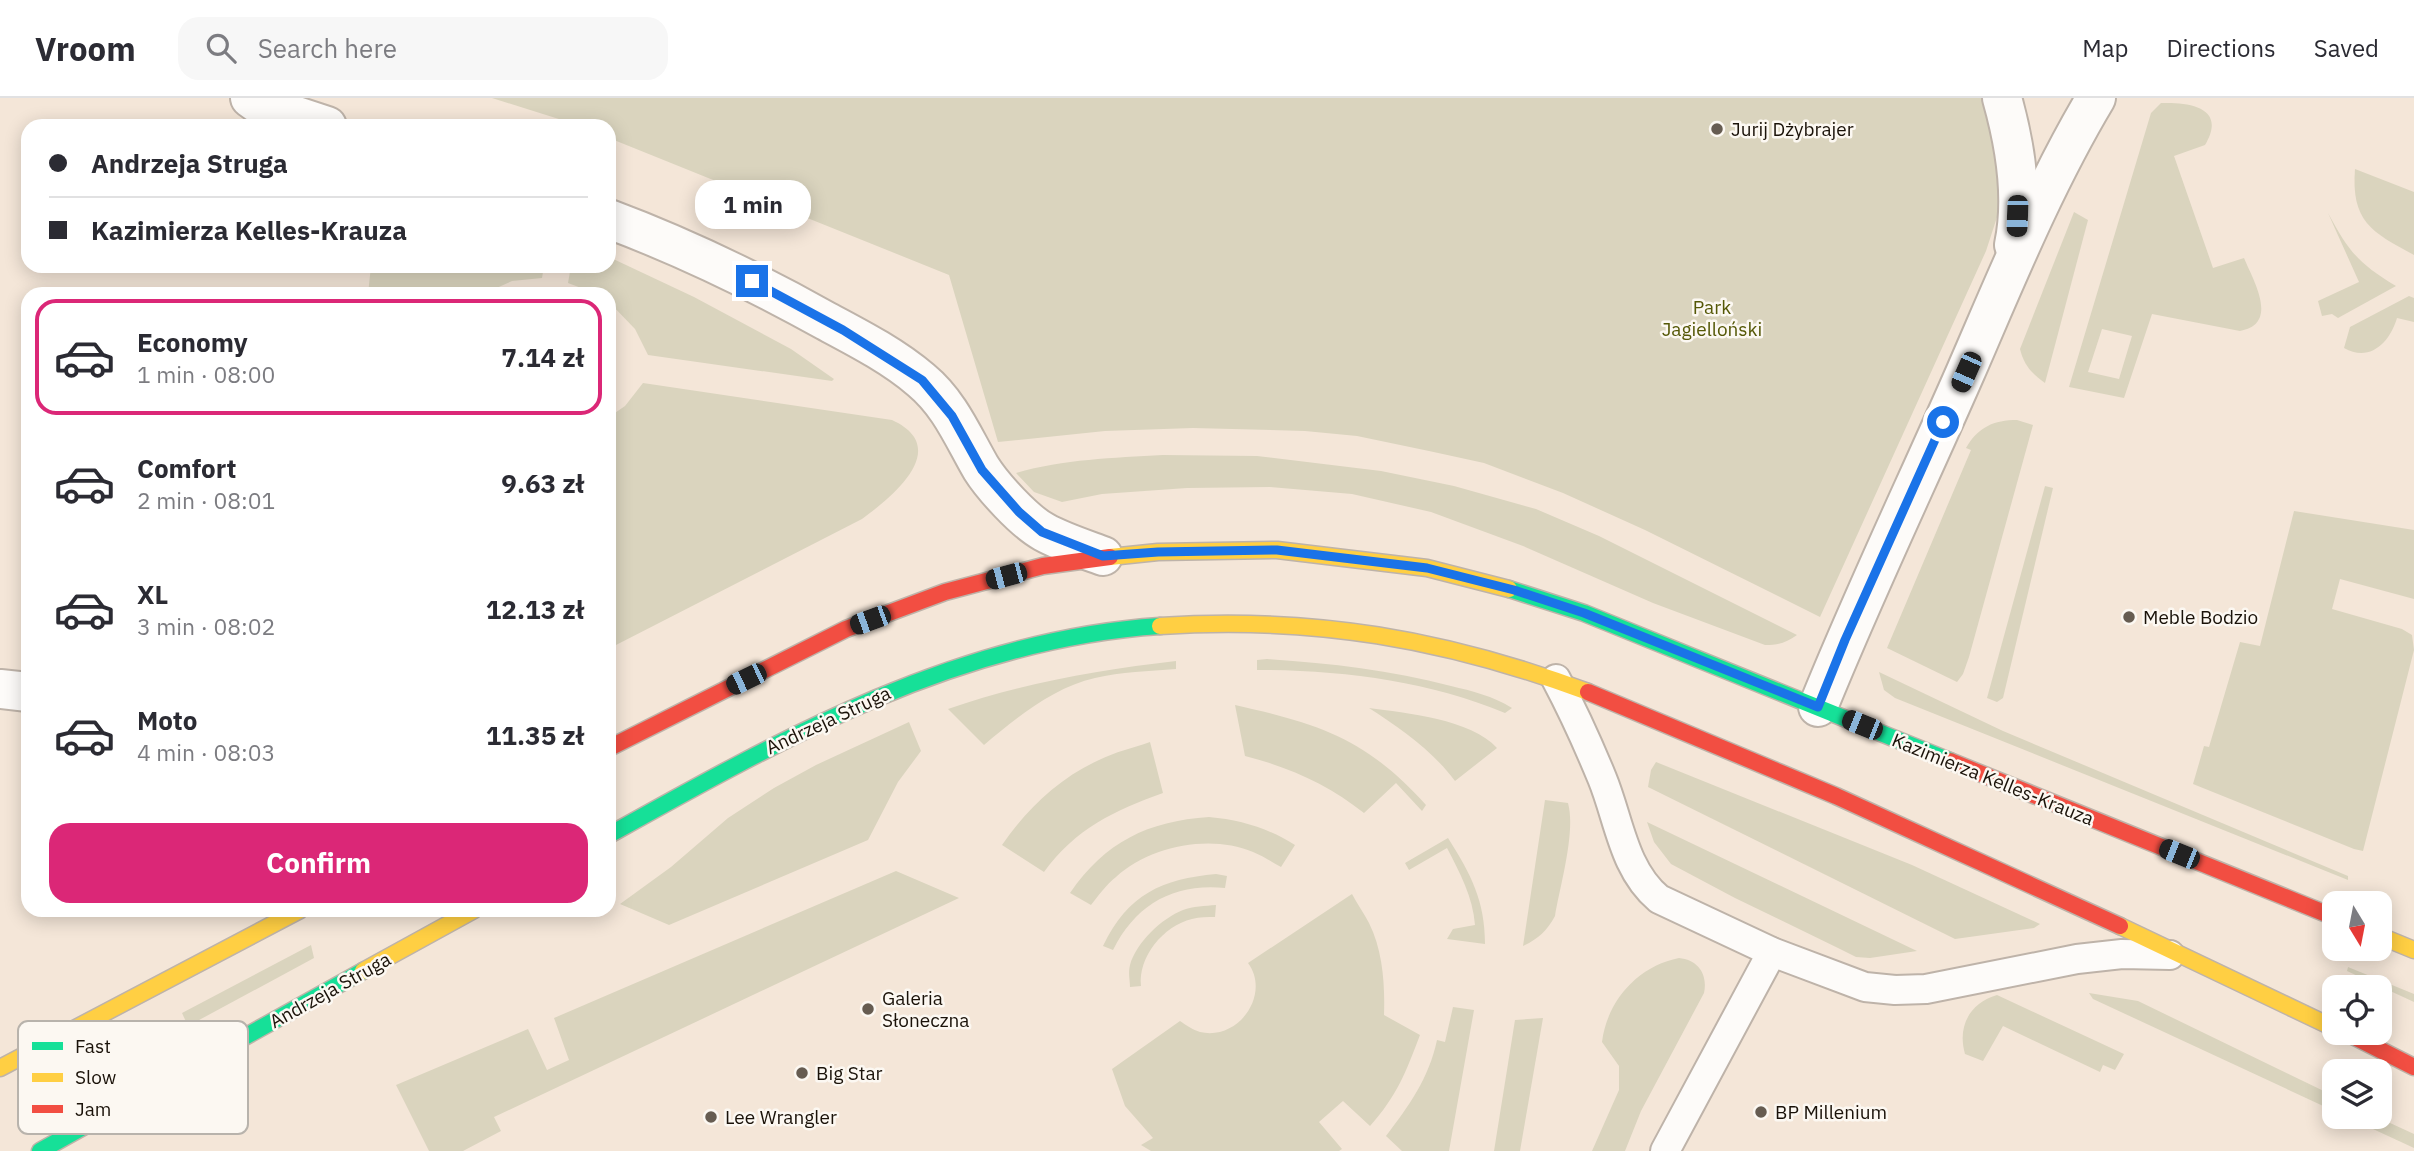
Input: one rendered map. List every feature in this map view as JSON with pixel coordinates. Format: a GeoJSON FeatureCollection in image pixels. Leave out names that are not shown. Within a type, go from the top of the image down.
{"type":"FeatureCollection","features":[{"type":"Feature","properties":{"kind":"street"},"geometry":{"type":"LineString","coordinates":[[250,98],[257,103],[306,119]]}},
{"type":"Feature","properties":{"kind":"street"},"geometry":{"type":"LineString","coordinates":[[2002,98],[2012,139],[2018,200],[2016,233],[2008,272]]}},
{"type":"Feature","properties":{"kind":"street"},"geometry":{"type":"LineString","coordinates":[[1818,707],[2008,272],[2096,98]]}},
{"type":"Feature","properties":{"kind":"street","name":"Kazimierza Kelles-Krauza"},"geometry":{"type":"LineString","coordinates":[[616,222],[667,241],[812,312],[922,380],[940,398],[962,431],[982,470],[1019,512],[1042,532],[1103,556],[1158,552],[1277,550],[1427,568],[1514,590],[1584,613],[2322,912]]}},
{"type":"Feature","properties":{"kind":"street"},"geometry":{"type":"LineString","coordinates":[[616,744],[845,629],[945,592],[1044,566],[1103,556]]}},
{"type":"Feature","properties":{"kind":"street","name":"Andrzeja Struga"},"geometry":{"type":"LineString","coordinates":[[616,831],[727,769],[869,698],[925,677],[1060,639],[1172,626],[1222,623],[1293,624],[1352,630],[1423,642],[1556,679]]}},
{"type":"Feature","properties":{"kind":"street"},"geometry":{"type":"LineString","coordinates":[[1556,679],[1839,796],[2322,1021]]}},
{"type":"Feature","properties":{"kind":"street"},"geometry":{"type":"LineString","coordinates":[[0,689],[21,691]]}},
{"type":"Feature","properties":{"kind":"street"},"geometry":{"type":"LineString","coordinates":[[89,1021],[287,917]]}},
{"type":"Feature","properties":{"kind":"street","name":"Andrzeja Struga"},"geometry":{"type":"LineString","coordinates":[[248,1035],[461,917]]}},
{"type":"Feature","properties":{"kind":"street"},"geometry":{"type":"LineString","coordinates":[[2392,941],[2414,950]]}},
{"type":"Feature","properties":{"kind":"street"},"geometry":{"type":"LineString","coordinates":[[2371,1045],[2414,1067]]}},
{"type":"Feature","properties":{"kind":"street"},"geometry":{"type":"LineString","coordinates":[[0,1068],[18,1059]]}},
{"type":"Feature","properties":{"kind":"street","name":"Andrzeja Struga"},"geometry":{"type":"LineString","coordinates":[[40,1151],[71,1134]]}},
{"type":"Feature","properties":{"kind":"lane"},"geometry":{"type":"LineString","coordinates":[[1556,679],[1579,721],[1630,859],[1646,888],[1660,899],[1772,952],[1865,987],[1895,990],[1926,989],[2077,959],[2122,954],[2182,955]]}},
{"type":"Feature","properties":{"kind":"lane"},"geometry":{"type":"LineString","coordinates":[[1665,1151],[1772,952]]}},
{"type":"Feature","properties":{"kind":"green space","name":"Park Jagielloński"},"geometry":{"type":"Polygon","coordinates":[[[492,98],[1992,98],[2000,208],[1986,251],[1820,617],[1645,530],[1563,493],[1484,463],[1429,451],[1357,436],[1305,431],[1193,428],[1105,431],[998,442],[949,275],[616,141],[616,119],[559,119],[492,98]]]}},
{"type":"Feature","properties":{"kind":"green space"},"geometry":{"type":"Polygon","coordinates":[[[2161,103],[2172,103],[2194,106],[2209,115],[2211,133],[2205,145],[2174,156],[2213,268],[2244,258],[2257,289],[2261,311],[2259,320],[2252,327],[2240,331],[2152,314],[2124,398],[2069,387],[2151,113],[2161,103]],[[2102,329],[2088,372],[2119,379],[2132,336],[2102,329]]]}},
{"type":"Feature","properties":{"kind":"green space"},"geometry":{"type":"Polygon","coordinates":[[[2355,169],[2414,192],[2414,255],[2386,239],[2367,223],[2356,201],[2355,169]]]}},
{"type":"Feature","properties":{"kind":"green space"},"geometry":{"type":"Polygon","coordinates":[[[2074,212],[2088,220],[2045,383],[2029,368],[2020,349],[2074,212]]]}},
{"type":"Feature","properties":{"kind":"green space"},"geometry":{"type":"Polygon","coordinates":[[[2328,213],[2356,256],[2396,286],[2338,318],[2332,314],[2322,316],[2318,301],[2359,282],[2328,213]]]}},
{"type":"Feature","properties":{"kind":"green space"},"geometry":{"type":"Polygon","coordinates":[[[616,260],[694,297],[791,349],[834,379],[832,381],[648,355],[635,329],[616,309],[616,287],[579,287],[568,283],[570,273],[616,273],[616,260]]]}},
{"type":"Feature","properties":{"kind":"green space"},"geometry":{"type":"Polygon","coordinates":[[[370,273],[543,273],[542,278],[512,281],[499,287],[369,287],[370,273]]]}},
{"type":"Feature","properties":{"kind":"green space"},"geometry":{"type":"Polygon","coordinates":[[[2409,296],[2414,298],[2414,322],[2397,318],[2384,342],[2370,351],[2353,352],[2344,348],[2350,327],[2409,296]]]}},
{"type":"Feature","properties":{"kind":"green space"},"geometry":{"type":"Polygon","coordinates":[[[643,383],[892,420],[909,431],[917,444],[917,458],[901,485],[862,519],[616,645],[616,412],[625,406],[643,383]]]}},
{"type":"Feature","properties":{"kind":"green space"},"geometry":{"type":"Polygon","coordinates":[[[2017,420],[2033,425],[1969,657],[1957,682],[1887,648],[1971,450],[1966,448],[1987,426],[2001,421],[2017,420]]]}},
{"type":"Feature","properties":{"kind":"green space"},"geometry":{"type":"Polygon","coordinates":[[[1163,455],[1257,456],[1381,471],[1454,486],[1536,509],[1599,536],[1797,635],[1782,643],[1765,645],[1653,603],[1523,546],[1431,512],[1352,494],[1270,487],[1187,488],[1102,494],[1062,502],[1034,492],[1016,473],[1070,462],[1163,455]]]}},
{"type":"Feature","properties":{"kind":"green space"},"geometry":{"type":"Polygon","coordinates":[[[2045,486],[2053,488],[2003,698],[1997,702],[1987,698],[2045,486]]]}},
{"type":"Feature","properties":{"kind":"green space"},"geometry":{"type":"Polygon","coordinates":[[[2294,511],[2414,530],[2414,599],[2340,579],[2332,609],[2402,629],[2412,635],[2414,650],[2363,851],[2193,784],[2204,746],[2209,747],[2240,642],[2260,646],[2294,511]]]}},
{"type":"Feature","properties":{"kind":"green space"},"geometry":{"type":"Polygon","coordinates":[[[1257,660],[1382,671],[1428,680],[1475,692],[1512,708],[1505,713],[1415,685],[1352,675],[1257,670],[1257,660]]]}},
{"type":"Feature","properties":{"kind":"green space"},"geometry":{"type":"Polygon","coordinates":[[[1176,661],[1176,669],[1105,676],[1065,688],[1022,714],[984,745],[948,709],[1061,679],[1176,661]]]}},
{"type":"Feature","properties":{"kind":"green space"},"geometry":{"type":"Polygon","coordinates":[[[1879,672],[2003,731],[2348,876],[2348,880],[1895,698],[1884,690],[1879,672]]]}},
{"type":"Feature","properties":{"kind":"green space"},"geometry":{"type":"Polygon","coordinates":[[[1235,705],[1292,719],[1340,737],[1383,764],[1426,805],[1422,811],[1396,783],[1364,813],[1308,778],[1245,756],[1235,705]]]}},
{"type":"Feature","properties":{"kind":"green space"},"geometry":{"type":"Polygon","coordinates":[[[1369,708],[1419,715],[1455,724],[1486,738],[1497,748],[1455,781],[1426,750],[1369,708]]]}},
{"type":"Feature","properties":{"kind":"green space"},"geometry":{"type":"Polygon","coordinates":[[[909,722],[921,751],[898,782],[868,840],[669,925],[620,904],[671,867],[728,818],[774,788],[816,765],[909,722]]]}},
{"type":"Feature","properties":{"kind":"green space"},"geometry":{"type":"Polygon","coordinates":[[[1150,742],[1163,793],[1129,806],[1097,823],[1069,844],[1044,872],[1002,845],[1033,807],[1070,776],[1105,757],[1150,742]]]}},
{"type":"Feature","properties":{"kind":"green space"},"geometry":{"type":"Polygon","coordinates":[[[1656,762],[1912,865],[2040,924],[2034,928],[1955,939],[1648,787],[1651,770],[1656,762]]]}},
{"type":"Feature","properties":{"kind":"green space"},"geometry":{"type":"Polygon","coordinates":[[[1545,800],[1568,803],[1569,844],[1555,916],[1542,934],[1523,946],[1545,800]]]}},
{"type":"Feature","properties":{"kind":"green space"},"geometry":{"type":"Polygon","coordinates":[[[1209,817],[1254,826],[1295,845],[1281,867],[1257,854],[1236,847],[1218,844],[1181,846],[1146,857],[1130,866],[1109,883],[1091,905],[1070,893],[1098,860],[1130,837],[1166,823],[1209,817]]]}},
{"type":"Feature","properties":{"kind":"green space"},"geometry":{"type":"Polygon","coordinates":[[[1647,822],[1917,951],[1870,958],[1856,957],[1671,864],[1654,842],[1647,822]]]}},
{"type":"Feature","properties":{"kind":"green space"},"geometry":{"type":"Polygon","coordinates":[[[1448,838],[1475,888],[1482,914],[1485,944],[1447,939],[1453,929],[1475,925],[1469,895],[1447,848],[1409,870],[1405,863],[1448,838]]]}},
{"type":"Feature","properties":{"kind":"green space"},"geometry":{"type":"Polygon","coordinates":[[[896,871],[959,898],[494,1117],[501,1131],[463,1151],[429,1151],[396,1085],[528,1029],[547,1070],[569,1060],[554,1018],[896,871]]]}},
{"type":"Feature","properties":{"kind":"green space"},"geometry":{"type":"Polygon","coordinates":[[[1216,874],[1227,876],[1225,888],[1189,889],[1158,900],[1133,920],[1113,950],[1103,946],[1124,914],[1149,892],[1179,880],[1216,874]]]}},
{"type":"Feature","properties":{"kind":"green space"},"geometry":{"type":"Polygon","coordinates":[[[1352,894],[1369,923],[1377,945],[1383,980],[1384,1015],[1420,1035],[1400,1083],[1370,1126],[1343,1101],[1319,1122],[1342,1149],[1339,1151],[1151,1151],[1141,1145],[1153,1138],[1125,1106],[1112,1069],[1180,1021],[1197,1031],[1214,1033],[1238,1022],[1253,1001],[1256,988],[1248,963],[1352,894]]]}},
{"type":"Feature","properties":{"kind":"green space"},"geometry":{"type":"Polygon","coordinates":[[[1216,905],[1215,917],[1192,919],[1171,928],[1162,936],[1148,954],[1141,975],[1141,986],[1130,987],[1129,968],[1133,957],[1151,932],[1183,910],[1216,905]]]}},
{"type":"Feature","properties":{"kind":"green space"},"geometry":{"type":"Polygon","coordinates":[[[311,945],[314,958],[197,1021],[186,1021],[182,1013],[311,945]]]}},
{"type":"Feature","properties":{"kind":"green space"},"geometry":{"type":"Polygon","coordinates":[[[1686,959],[1700,969],[1705,986],[1704,993],[1641,1111],[1625,1151],[1592,1151],[1619,1090],[1619,1066],[1602,1042],[1610,1013],[1638,977],[1664,962],[1686,959]]]}},
{"type":"Feature","properties":{"kind":"green space"},"geometry":{"type":"Polygon","coordinates":[[[2348,967],[2368,975],[2356,975],[2347,971],[2348,967]]]}},
{"type":"Feature","properties":{"kind":"green space"},"geometry":{"type":"Polygon","coordinates":[[[2392,985],[2414,994],[2414,1002],[2392,992],[2392,985]]]}},
{"type":"Feature","properties":{"kind":"green space"},"geometry":{"type":"Polygon","coordinates":[[[2089,993],[2138,1001],[2322,1090],[2322,1105],[2093,999],[2089,993]]]}},
{"type":"Feature","properties":{"kind":"green space"},"geometry":{"type":"Polygon","coordinates":[[[1997,995],[2124,1054],[2115,1070],[2103,1065],[2100,1072],[2003,1026],[1983,1061],[1965,1054],[1963,1034],[1968,1017],[1979,1004],[1997,995]]]}},
{"type":"Feature","properties":{"kind":"green space"},"geometry":{"type":"Polygon","coordinates":[[[1453,1007],[1474,1010],[1449,1151],[1402,1151],[1386,1136],[1417,1091],[1429,1067],[1437,1040],[1445,1042],[1453,1007]]]}},
{"type":"Feature","properties":{"kind":"green space"},"geometry":{"type":"Polygon","coordinates":[[[1543,1018],[1520,1151],[1494,1151],[1515,1020],[1543,1018]]]}},
{"type":"Feature","properties":{"kind":"green space"},"geometry":{"type":"Polygon","coordinates":[[[2392,1124],[2414,1134],[2414,1148],[2373,1129],[2392,1129],[2392,1124]]]}},
{"type":"Feature","properties":{"kind":"traffic: fast"},"geometry":{"type":"LineString","coordinates":[[1509,589],[1584,613],[1950,761]]}},
{"type":"Feature","properties":{"kind":"traffic: fast"},"geometry":{"type":"LineString","coordinates":[[616,831],[739,764],[874,699],[1013,651],[1086,635],[1160,626]]}},
{"type":"Feature","properties":{"kind":"traffic: fast"},"geometry":{"type":"LineString","coordinates":[[248,1035],[363,971]]}},
{"type":"Feature","properties":{"kind":"traffic: fast"},"geometry":{"type":"LineString","coordinates":[[40,1151],[71,1134]]}},
{"type":"Feature","properties":{"kind":"traffic: slow"},"geometry":{"type":"LineString","coordinates":[[1110,557],[1158,552],[1277,550],[1427,568],[1509,589]]}},
{"type":"Feature","properties":{"kind":"traffic: slow"},"geometry":{"type":"LineString","coordinates":[[1160,626],[1271,625],[1378,635],[1482,658],[1588,692]]}},
{"type":"Feature","properties":{"kind":"traffic: slow"},"geometry":{"type":"LineString","coordinates":[[89,1021],[287,917]]}},
{"type":"Feature","properties":{"kind":"traffic: slow"},"geometry":{"type":"LineString","coordinates":[[363,971],[461,917]]}},
{"type":"Feature","properties":{"kind":"traffic: slow"},"geometry":{"type":"LineString","coordinates":[[2120,926],[2322,1022]]}},
{"type":"Feature","properties":{"kind":"traffic: slow"},"geometry":{"type":"LineString","coordinates":[[2392,941],[2414,950]]}},
{"type":"Feature","properties":{"kind":"traffic: slow"},"geometry":{"type":"LineString","coordinates":[[0,1068],[18,1059]]}},
{"type":"Feature","properties":{"kind":"traffic: jam"},"geometry":{"type":"LineString","coordinates":[[616,744],[846,629],[945,592],[1043,566],[1110,557]]}},
{"type":"Feature","properties":{"kind":"traffic: jam"},"geometry":{"type":"LineString","coordinates":[[1588,692],[1836,796],[2120,926]]}},
{"type":"Feature","properties":{"kind":"traffic: jam"},"geometry":{"type":"LineString","coordinates":[[1950,761],[2322,912]]}},
{"type":"Feature","properties":{"kind":"traffic: jam"},"geometry":{"type":"LineString","coordinates":[[2371,1045],[2414,1067]]}},
{"type":"Feature","properties":{"kind":"place","name":"Jurij Dżybrajer"},"geometry":{"type":"Point","coordinates":[1717,129]}},
{"type":"Feature","properties":{"kind":"place","name":"Meble Bodzio"},"geometry":{"type":"Point","coordinates":[2129,617]}},
{"type":"Feature","properties":{"kind":"place","name":"Galeria Słoneczna"},"geometry":{"type":"Point","coordinates":[868,1009]}},
{"type":"Feature","properties":{"kind":"place","name":"Big Star"},"geometry":{"type":"Point","coordinates":[802,1073]}},
{"type":"Feature","properties":{"kind":"place","name":"BP Millenium"},"geometry":{"type":"Point","coordinates":[1761,1112]}},
{"type":"Feature","properties":{"kind":"place","name":"Lee Wrangler"},"geometry":{"type":"Point","coordinates":[711,1117]}},
{"type":"Feature","properties":{"kind":"route"},"geometry":{"type":"LineString","coordinates":[[752,281],[843,330],[922,380],[940,398],[962,431],[982,470],[1019,512],[1042,532],[1103,556],[1158,552],[1277,550],[1427,568],[1514,590],[1584,613],[1818,707],[1845,640],[1943,422]]}}]}
